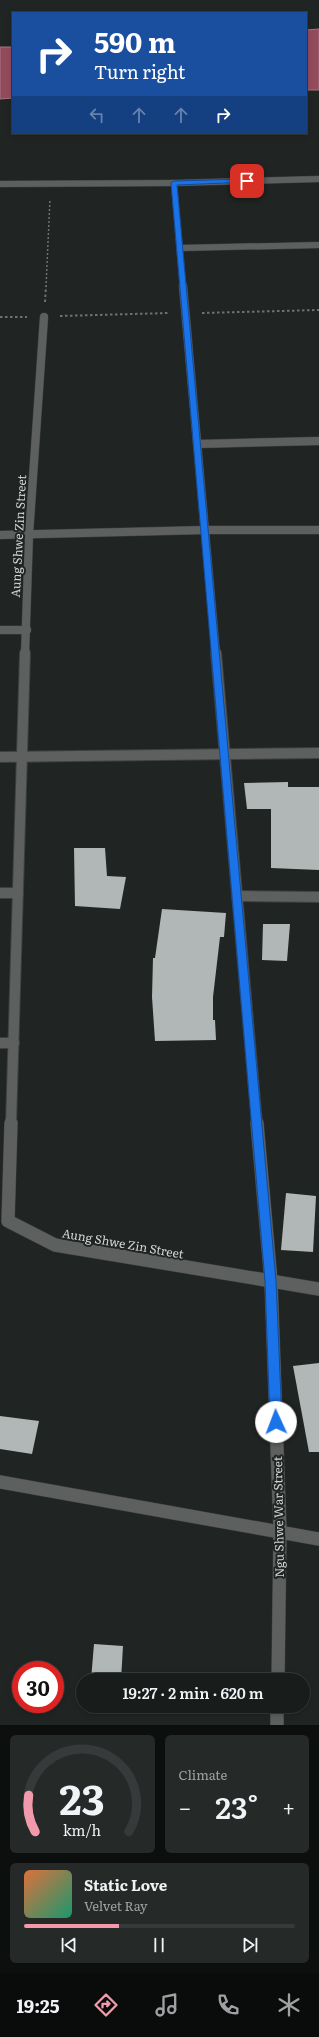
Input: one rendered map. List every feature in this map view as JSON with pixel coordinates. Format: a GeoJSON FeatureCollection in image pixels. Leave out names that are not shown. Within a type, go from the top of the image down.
{"type":"FeatureCollection","features":[{"type":"Feature","properties":{"kind":"street"},"geometry":{"type":"LineString","coordinates":[[0,184],[174,183],[319,179]]}},
{"type":"Feature","properties":{"kind":"street","name":"Ngu Shwe War Street"},"geometry":{"type":"LineString","coordinates":[[174,183],[271,1281],[280,1531],[278,1673]]}},
{"type":"Feature","properties":{"kind":"street"},"geometry":{"type":"LineString","coordinates":[[180,248],[319,245]]}},
{"type":"Feature","properties":{"kind":"street","name":"Aung Shwe Zin Street"},"geometry":{"type":"LineString","coordinates":[[44,317],[29,535],[8,1221],[55,1245],[319,1290]]}},
{"type":"Feature","properties":{"kind":"street"},"geometry":{"type":"LineString","coordinates":[[197,444],[319,441]]}},
{"type":"Feature","properties":{"kind":"street"},"geometry":{"type":"LineString","coordinates":[[0,535],[205,530],[319,530]]}},
{"type":"Feature","properties":{"kind":"street"},"geometry":{"type":"LineString","coordinates":[[0,630],[27,630]]}},
{"type":"Feature","properties":{"kind":"street"},"geometry":{"type":"LineString","coordinates":[[0,757],[319,753]]}},
{"type":"Feature","properties":{"kind":"street"},"geometry":{"type":"LineString","coordinates":[[0,893],[18,893]]}},
{"type":"Feature","properties":{"kind":"street"},"geometry":{"type":"LineString","coordinates":[[237,896],[319,897]]}},
{"type":"Feature","properties":{"kind":"street"},"geometry":{"type":"LineString","coordinates":[[0,1043],[14,1043]]}},
{"type":"Feature","properties":{"kind":"street"},"geometry":{"type":"LineString","coordinates":[[0,1482],[319,1539]]}},
{"type":"Feature","properties":{"kind":"street"},"geometry":{"type":"LineString","coordinates":[[277,1713],[277,1725]]}},
{"type":"Feature","properties":{"kind":"path"},"geometry":{"type":"LineString","coordinates":[[44,317],[51,183]]}},
{"type":"Feature","properties":{"kind":"path"},"geometry":{"type":"LineString","coordinates":[[0,317],[319,310]]}},
{"type":"Feature","properties":{"kind":"shaded area"},"geometry":{"type":"Polygon","coordinates":[[[319,29],[319,90],[307,90],[307,30],[319,29]]]}},
{"type":"Feature","properties":{"kind":"shaded area"},"geometry":{"type":"Polygon","coordinates":[[[0,47],[12,47],[12,98],[0,99],[0,47]]]}},
{"type":"Feature","properties":{"kind":"building"},"geometry":{"type":"Polygon","coordinates":[[[288,782],[288,787],[319,787],[319,870],[271,868],[271,809],[247,809],[244,783],[288,782]]]}},
{"type":"Feature","properties":{"kind":"building"},"geometry":{"type":"Polygon","coordinates":[[[74,848],[105,848],[107,876],[126,877],[120,909],[75,906],[74,848]]]}},
{"type":"Feature","properties":{"kind":"building"},"geometry":{"type":"Polygon","coordinates":[[[162,909],[226,913],[224,937],[220,937],[213,997],[213,1020],[215,1020],[216,1040],[155,1041],[152,997],[153,958],[155,958],[162,909]]]}},
{"type":"Feature","properties":{"kind":"building"},"geometry":{"type":"Polygon","coordinates":[[[263,924],[290,924],[287,961],[262,960],[263,924]]]}},
{"type":"Feature","properties":{"kind":"building"},"geometry":{"type":"Polygon","coordinates":[[[286,1193],[316,1196],[313,1252],[281,1250],[286,1193]]]}},
{"type":"Feature","properties":{"kind":"building"},"geometry":{"type":"Polygon","coordinates":[[[319,1363],[319,1452],[309,1452],[293,1366],[319,1363]]]}},
{"type":"Feature","properties":{"kind":"building"},"geometry":{"type":"Polygon","coordinates":[[[0,1416],[39,1421],[32,1454],[0,1449],[0,1416]]]}},
{"type":"Feature","properties":{"kind":"building"},"geometry":{"type":"Polygon","coordinates":[[[94,1644],[123,1646],[121,1673],[92,1673],[94,1644]]]}},
{"type":"Feature","properties":{"kind":"route"},"geometry":{"type":"LineString","coordinates":[[247,181],[174,183],[271,1281],[276,1422]]}}]}
